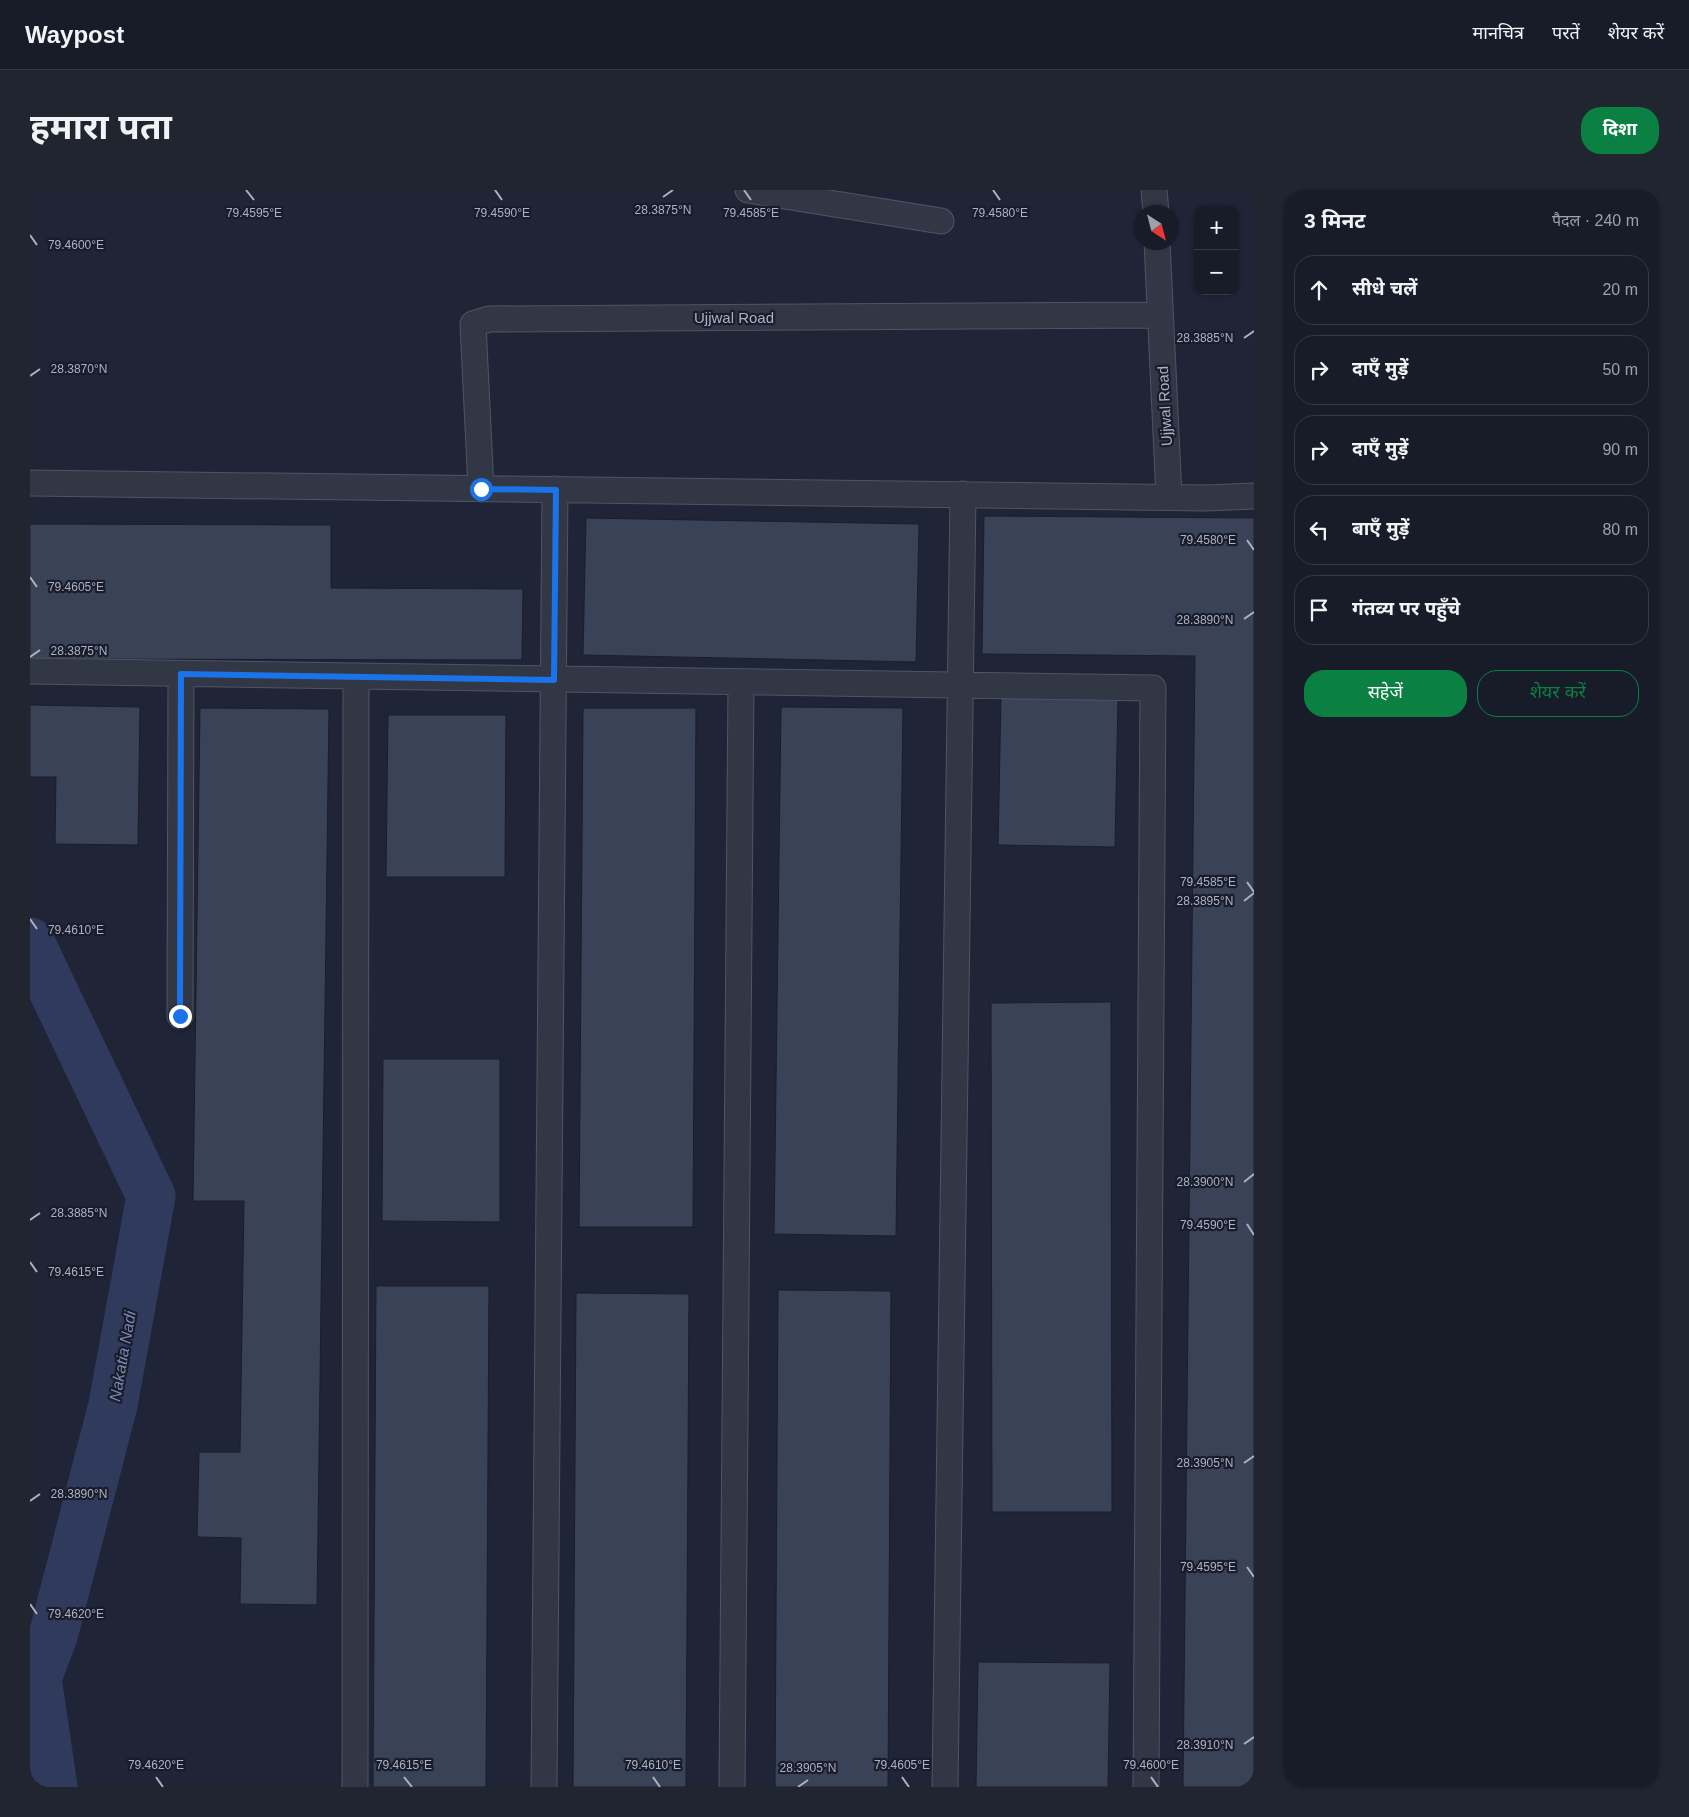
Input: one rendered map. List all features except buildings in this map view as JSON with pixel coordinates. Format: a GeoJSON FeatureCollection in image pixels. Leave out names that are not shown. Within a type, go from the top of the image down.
{"type":"FeatureCollection","features":[{"type":"Feature","properties":{"kind":"street"},"geometry":{"type":"LineString","coordinates":[[748,190],[941,221]]}},
{"type":"Feature","properties":{"kind":"street"},"geometry":{"type":"LineString","coordinates":[[1154,190],[1155,205]]}},
{"type":"Feature","properties":{"kind":"street","name":"Ujjwal Road"},"geometry":{"type":"LineString","coordinates":[[1157,250],[1169,497]]}},
{"type":"Feature","properties":{"kind":"street","name":"Ujjwal Road"},"geometry":{"type":"LineString","coordinates":[[481,489],[473,324],[490,319],[1160,315]]}},
{"type":"Feature","properties":{"kind":"street"},"geometry":{"type":"LineString","coordinates":[[30,483],[1169,497],[1254,496]]}},
{"type":"Feature","properties":{"kind":"street"},"geometry":{"type":"LineString","coordinates":[[544,1787],[556,490]]}},
{"type":"Feature","properties":{"kind":"street"},"geometry":{"type":"LineString","coordinates":[[945,1787],[963,494]]}},
{"type":"Feature","properties":{"kind":"street"},"geometry":{"type":"LineString","coordinates":[[30,671],[1153,688],[1146,1787]]}},
{"type":"Feature","properties":{"kind":"street"},"geometry":{"type":"LineString","coordinates":[[180,1016],[181,674]]}},
{"type":"Feature","properties":{"kind":"street"},"geometry":{"type":"LineString","coordinates":[[355,1787],[356,677]]}},
{"type":"Feature","properties":{"kind":"street"},"geometry":{"type":"LineString","coordinates":[[732,1787],[741,682]]}},
{"type":"Feature","properties":{"kind":"waterway","name":"Nakatia Nadi"},"geometry":{"type":"LineString","coordinates":[[30,942],[151,1196],[113,1405],[53,1636],[37,1678],[53,1787]]}},
{"type":"Feature","properties":{"kind":"route"},"geometry":{"type":"LineString","coordinates":[[180,1016],[181,674],[554,680],[556,490],[481,489]]}}]}
